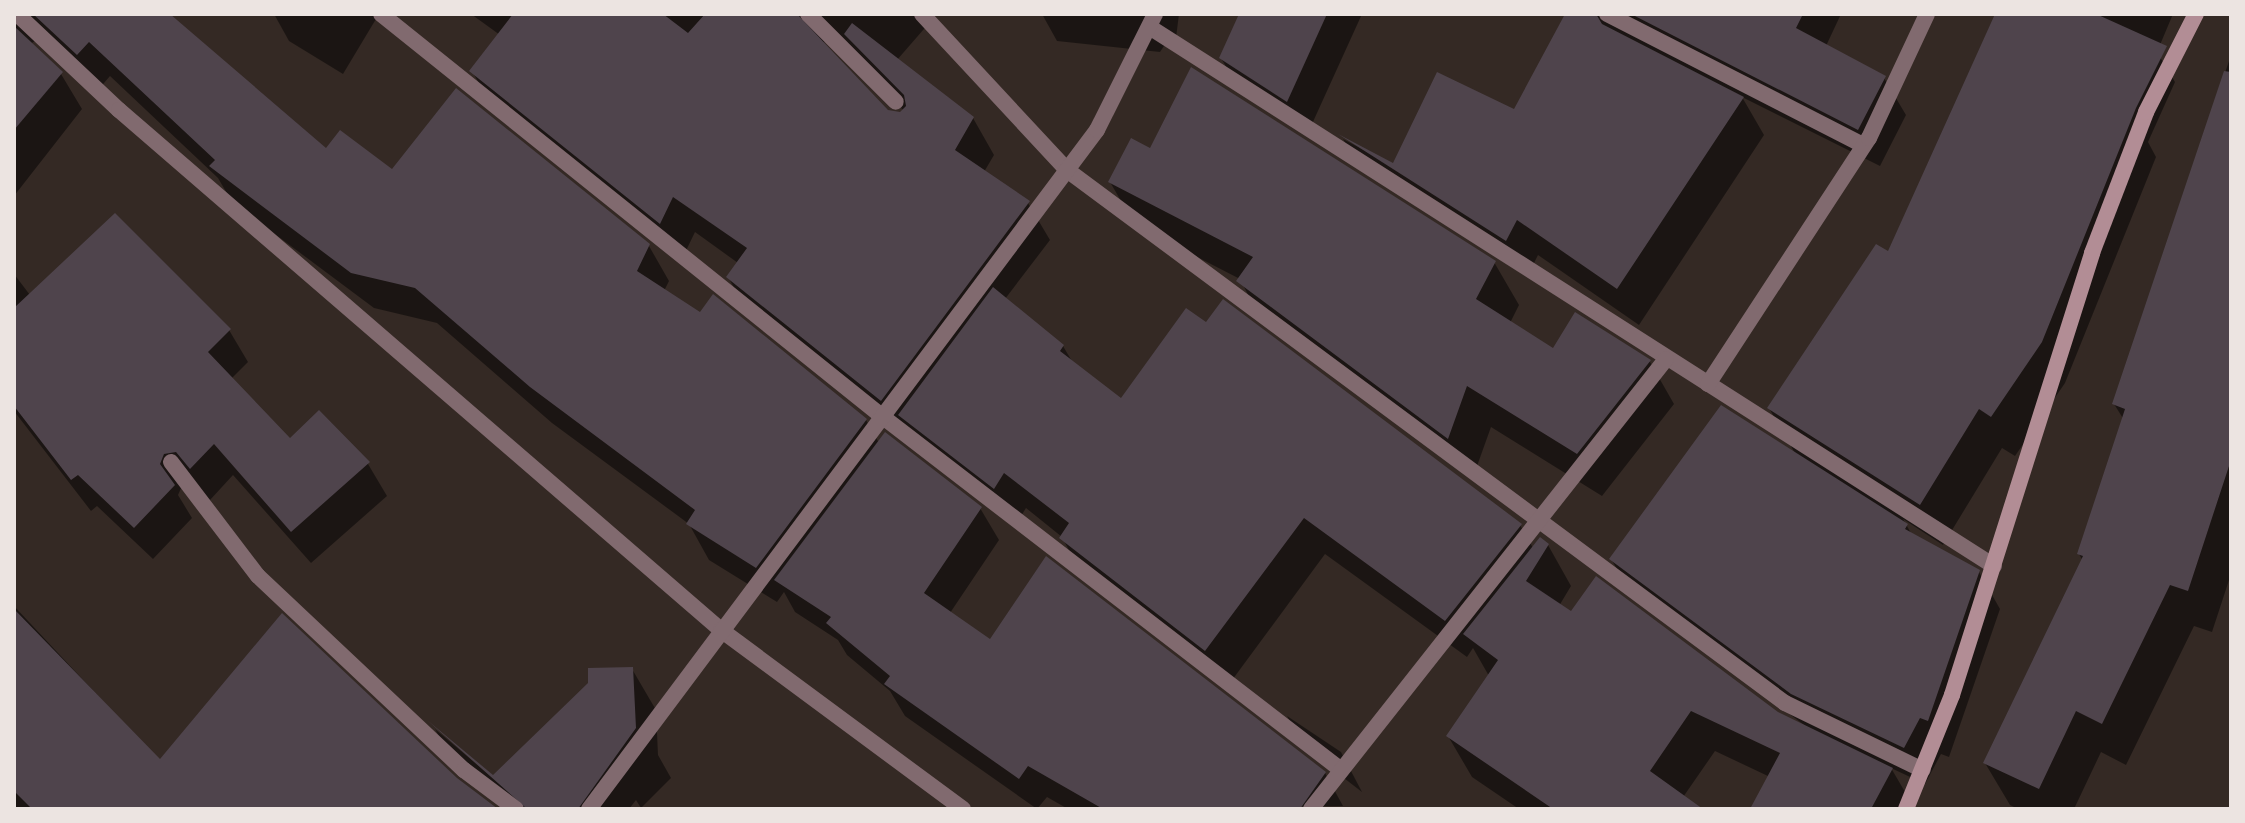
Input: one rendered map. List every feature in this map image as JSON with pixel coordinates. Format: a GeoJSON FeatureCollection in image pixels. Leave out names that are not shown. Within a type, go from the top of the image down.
{"type":"FeatureCollection","features":[{"type":"Feature","properties":{"kind":"main road"},"geometry":{"type":"LineString","coordinates":[[1906,809],[1923,770],[1994,566],[2092,253],[2146,112],[2196,14]]}},
{"type":"Feature","properties":{"kind":"street"},"geometry":{"type":"LineString","coordinates":[[17,14],[119,110],[721,630],[963,809]]}},
{"type":"Feature","properties":{"kind":"street"},"geometry":{"type":"LineString","coordinates":[[381,14],[883,417],[1340,769]]}},
{"type":"Feature","properties":{"kind":"street"},"geometry":{"type":"LineString","coordinates":[[808,14],[896,102]]}},
{"type":"Feature","properties":{"kind":"street"},"geometry":{"type":"LineString","coordinates":[[922,14],[1067,170],[1785,703],[1832,731],[1923,770]]}},
{"type":"Feature","properties":{"kind":"street"},"geometry":{"type":"LineString","coordinates":[[1607,14],[1861,144]]}},
{"type":"Feature","properties":{"kind":"street"},"geometry":{"type":"LineString","coordinates":[[1708,384],[1861,144],[1869,138],[1927,14]]}},
{"type":"Feature","properties":{"kind":"street"},"geometry":{"type":"LineString","coordinates":[[589,809],[1097,130],[1153,21],[1666,359],[1994,566]]}},
{"type":"Feature","properties":{"kind":"street"},"geometry":{"type":"LineString","coordinates":[[1311,809],[1340,769],[1542,521],[1666,359]]}},
{"type":"Feature","properties":{"kind":"street"},"geometry":{"type":"LineString","coordinates":[[171,462],[258,576],[464,770],[516,809]]}},
{"type":"Feature","properties":{"kind":"building"},"geometry":{"type":"Polygon","coordinates":[[[33,14],[170,14],[326,148],[340,130],[392,169],[456,88],[650,244],[637,271],[700,312],[713,294],[867,419],[756,568],[686,524],[695,510],[530,387],[415,288],[351,273],[209,166],[215,160],[89,42],[77,55],[33,14]]]}},
{"type":"Feature","properties":{"kind":"building"},"geometry":{"type":"Polygon","coordinates":[[[513,14],[663,14],[688,33],[705,14],[797,14],[888,110],[900,112],[906,106],[904,95],[844,34],[852,23],[974,117],[955,150],[1030,201],[881,401],[726,277],[747,248],[673,197],[660,224],[469,71],[513,14]]]}},
{"type":"Feature","properties":{"kind":"building"},"geometry":{"type":"Polygon","coordinates":[[[1239,14],[1327,14],[1287,102],[1219,58],[1239,14]]]}},
{"type":"Feature","properties":{"kind":"building"},"geometry":{"type":"Polygon","coordinates":[[[1565,14],[1596,14],[1602,24],[1744,97],[1617,289],[1517,220],[1506,241],[1338,134],[1393,163],[1437,72],[1514,109],[1565,14]]]}},
{"type":"Feature","properties":{"kind":"building"},"geometry":{"type":"Polygon","coordinates":[[[1631,14],[1803,14],[1796,28],[1886,76],[1858,130],[1631,14]]]}},
{"type":"Feature","properties":{"kind":"building"},"geometry":{"type":"Polygon","coordinates":[[[1995,14],[2096,14],[2167,46],[2136,108],[2042,342],[1991,417],[1979,409],[1920,505],[1767,408],[1876,244],[1888,251],[1995,14]]]}},
{"type":"Feature","properties":{"kind":"building"},"geometry":{"type":"Polygon","coordinates":[[[14,26],[63,72],[14,130],[14,26]]]}},
{"type":"Feature","properties":{"kind":"building"},"geometry":{"type":"Polygon","coordinates":[[[1191,67],[1496,261],[1476,299],[1553,348],[1575,312],[1651,360],[1577,454],[1467,386],[1448,439],[1236,281],[1253,257],[1108,182],[1131,138],[1150,148],[1191,67]]]}},
{"type":"Feature","properties":{"kind":"building"},"geometry":{"type":"Polygon","coordinates":[[[2224,71],[2231,72],[2231,460],[2188,591],[2170,585],[2102,724],[2076,711],[2039,789],[1983,763],[2083,556],[2077,554],[2125,409],[2112,404],[2224,71]]]}},
{"type":"Feature","properties":{"kind":"building"},"geometry":{"type":"Polygon","coordinates":[[[115,213],[231,329],[208,352],[290,438],[319,410],[370,462],[291,532],[214,444],[190,469],[176,452],[164,454],[160,464],[175,485],[134,528],[78,475],[71,480],[14,406],[14,308],[115,213]]]}},
{"type":"Feature","properties":{"kind":"building"},"geometry":{"type":"Polygon","coordinates":[[[993,287],[1064,345],[1060,351],[1121,398],[1186,308],[1206,322],[1223,299],[1522,524],[1445,621],[1304,518],[1205,651],[1059,538],[1069,523],[1004,473],[994,489],[898,415],[993,287]]]}},
{"type":"Feature","properties":{"kind":"building"},"geometry":{"type":"Polygon","coordinates":[[[1721,405],[1908,524],[1905,529],[1980,570],[1928,721],[1920,718],[1904,748],[1791,694],[1609,559],[1721,405]]]}},
{"type":"Feature","properties":{"kind":"building"},"geometry":{"type":"Polygon","coordinates":[[[885,432],[982,507],[924,593],[990,639],[1046,556],[1326,772],[1300,809],[1103,809],[1028,766],[1019,779],[884,684],[890,676],[826,623],[831,617],[774,580],[885,432]]]}},
{"type":"Feature","properties":{"kind":"building"},"geometry":{"type":"Polygon","coordinates":[[[1540,537],[1549,544],[1526,581],[1571,611],[1596,576],[1778,712],[1893,768],[1871,809],[1750,809],[1780,753],[1691,711],[1650,771],[1703,809],[1553,809],[1446,736],[1498,660],[1463,634],[1540,537]]]}},
{"type":"Feature","properties":{"kind":"building"},"geometry":{"type":"Polygon","coordinates":[[[14,609],[160,759],[282,613],[457,778],[498,809],[32,809],[14,791],[14,609]]]}},
{"type":"Feature","properties":{"kind":"building"},"geometry":{"type":"Polygon","coordinates":[[[633,667],[636,728],[578,809],[527,809],[427,720],[493,775],[588,683],[588,668],[633,667]]]}}]}
